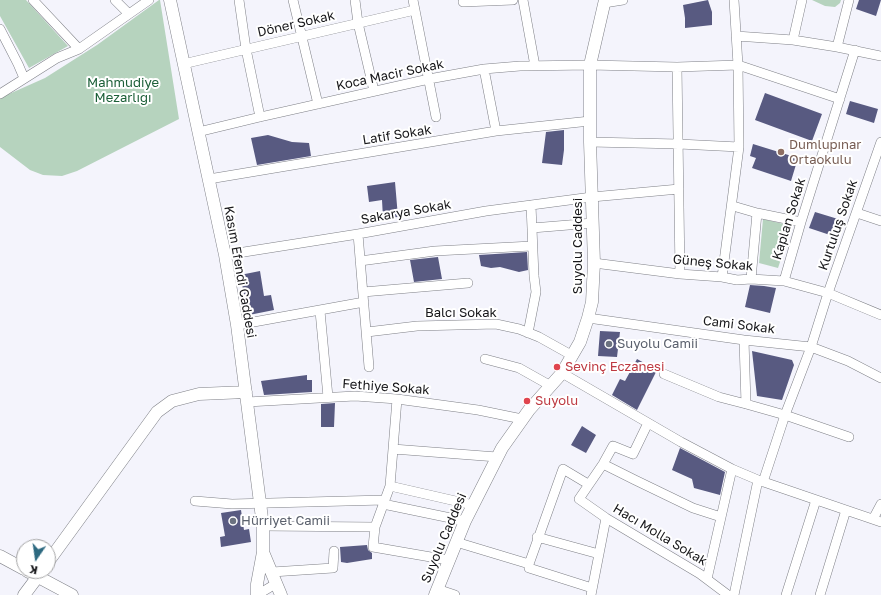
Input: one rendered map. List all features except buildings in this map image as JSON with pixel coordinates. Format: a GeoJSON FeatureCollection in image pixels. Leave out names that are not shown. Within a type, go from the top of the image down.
{"type":"FeatureCollection","features":[{"type":"Feature","properties":{"kind":"street"},"geometry":{"type":"LineString","coordinates":[[32,0],[79,49]]}},
{"type":"Feature","properties":{"kind":"street"},"geometry":{"type":"LineString","coordinates":[[115,0],[128,13]]}},
{"type":"Feature","properties":{"kind":"street"},"geometry":{"type":"LineString","coordinates":[[0,94],[57,58],[79,49],[128,13],[149,0]]}},
{"type":"Feature","properties":{"kind":"street","name":"Kasım Efendi Caddesi"},"geometry":{"type":"LineString","coordinates":[[170,0],[225,255],[237,325],[263,526],[263,552],[257,584],[257,595]]}},
{"type":"Feature","properties":{"kind":"street"},"geometry":{"type":"LineString","coordinates":[[238,0],[246,50],[260,117]]}},
{"type":"Feature","properties":{"kind":"street"},"geometry":{"type":"LineString","coordinates":[[293,0],[318,104]]}},
{"type":"Feature","properties":{"kind":"street"},"geometry":{"type":"LineString","coordinates":[[355,0],[358,23],[374,91]]}},
{"type":"Feature","properties":{"kind":"street"},"geometry":{"type":"LineString","coordinates":[[413,0],[436,117]]}},
{"type":"Feature","properties":{"kind":"street"},"geometry":{"type":"LineString","coordinates":[[463,2],[513,0]]}},
{"type":"Feature","properties":{"kind":"street"},"geometry":{"type":"LineString","coordinates":[[523,0],[535,66]]}},
{"type":"Feature","properties":{"kind":"street"},"geometry":{"type":"LineString","coordinates":[[604,1],[623,0]]}},
{"type":"Feature","properties":{"kind":"street"},"geometry":{"type":"LineString","coordinates":[[722,277],[733,206],[739,147],[738,65],[734,0]]}},
{"type":"Feature","properties":{"kind":"street"},"geometry":{"type":"LineString","coordinates":[[793,40],[802,0]]}},
{"type":"Feature","properties":{"kind":"street"},"geometry":{"type":"LineString","coordinates":[[837,47],[849,0]]}},
{"type":"Feature","properties":{"kind":"street","name":"Suyolu Caddesi"},"geometry":{"type":"LineString","coordinates":[[436,592],[465,521],[497,457],[522,419],[562,373],[573,356],[588,318],[592,302],[594,262],[590,142],[590,65],[604,1]]}},
{"type":"Feature","properties":{"kind":"street","name":"Döner Sokak"},"geometry":{"type":"LineString","coordinates":[[183,64],[415,10]]}},
{"type":"Feature","properties":{"kind":"street"},"geometry":{"type":"LineString","coordinates":[[0,29],[24,78]]}},
{"type":"Feature","properties":{"kind":"street"},"geometry":{"type":"LineString","coordinates":[[736,36],[793,40],[855,50],[881,56]]}},
{"type":"Feature","properties":{"kind":"street","name":"Kaplan Sokak"},"geometry":{"type":"LineString","coordinates":[[784,281],[855,50]]}},
{"type":"Feature","properties":{"kind":"street","name":"Koca Macir Sokak"},"geometry":{"type":"LineString","coordinates":[[198,132],[374,91],[484,69],[520,66],[590,65],[677,67],[738,65]]}},
{"type":"Feature","properties":{"kind":"street"},"geometry":{"type":"LineString","coordinates":[[738,65],[840,99]]}},
{"type":"Feature","properties":{"kind":"street"},"geometry":{"type":"LineString","coordinates":[[677,67],[680,274]]}},
{"type":"Feature","properties":{"kind":"street"},"geometry":{"type":"LineString","coordinates":[[484,69],[496,131]]}},
{"type":"Feature","properties":{"kind":"street","name":"Latif Sokak"},"geometry":{"type":"LineString","coordinates":[[209,179],[496,131],[590,121]]}},
{"type":"Feature","properties":{"kind":"street"},"geometry":{"type":"LineString","coordinates":[[590,142],[739,147]]}},
{"type":"Feature","properties":{"kind":"street","name":"Kurtuluş Sokak"},"geometry":{"type":"LineString","coordinates":[[734,595],[761,481],[811,347],[828,293],[881,142]]}},
{"type":"Feature","properties":{"kind":"street","name":"Sakarya Sokak"},"geometry":{"type":"LineString","coordinates":[[225,255],[358,234],[486,211],[592,197],[679,190]]}},
{"type":"Feature","properties":{"kind":"street"},"geometry":{"type":"LineString","coordinates":[[528,333],[536,292],[532,246],[531,205]]}},
{"type":"Feature","properties":{"kind":"street"},"geometry":{"type":"LineString","coordinates":[[733,206],[757,213],[801,222]]}},
{"type":"Feature","properties":{"kind":"street"},"geometry":{"type":"LineString","coordinates":[[751,279],[757,213]]}},
{"type":"Feature","properties":{"kind":"street"},"geometry":{"type":"LineString","coordinates":[[857,213],[881,221]]}},
{"type":"Feature","properties":{"kind":"street"},"geometry":{"type":"LineString","coordinates":[[532,228],[593,223]]}},
{"type":"Feature","properties":{"kind":"street"},"geometry":{"type":"LineString","coordinates":[[358,234],[370,367]]}},
{"type":"Feature","properties":{"kind":"street"},"geometry":{"type":"LineString","coordinates":[[360,261],[435,251],[532,246]]}},
{"type":"Feature","properties":{"kind":"street","name":"Güneş Sokak"},"geometry":{"type":"LineString","coordinates":[[594,262],[737,280],[751,279],[784,281],[828,293],[881,315]]}},
{"type":"Feature","properties":{"kind":"street"},"geometry":{"type":"LineString","coordinates":[[363,292],[468,283]]}},
{"type":"Feature","properties":{"kind":"street"},"geometry":{"type":"LineString","coordinates":[[237,325],[364,302]]}},
{"type":"Feature","properties":{"kind":"street"},"geometry":{"type":"LineString","coordinates":[[320,311],[328,397]]}},
{"type":"Feature","properties":{"kind":"street","name":"Cami Sokak"},"geometry":{"type":"LineString","coordinates":[[588,318],[744,340],[811,347],[848,361],[881,378]]}},
{"type":"Feature","properties":{"kind":"street","name":"Balcı Sokak"},"geometry":{"type":"LineString","coordinates":[[367,332],[417,326],[496,324],[519,329],[539,337],[573,356]]}},
{"type":"Feature","properties":{"kind":"street"},"geometry":{"type":"LineString","coordinates":[[744,340],[746,404]]}},
{"type":"Feature","properties":{"kind":"street"},"geometry":{"type":"LineString","coordinates":[[485,359],[519,368],[551,386]]}},
{"type":"Feature","properties":{"kind":"street"},"geometry":{"type":"LineString","coordinates":[[562,373],[648,423],[732,469],[761,481],[877,520],[881,504]]}},
{"type":"Feature","properties":{"kind":"street"},"geometry":{"type":"LineString","coordinates":[[664,374],[719,397],[785,415],[849,437]]}},
{"type":"Feature","properties":{"kind":"street"},"geometry":{"type":"LineString","coordinates":[[56,551],[157,412],[172,402],[199,394],[246,397]]}},
{"type":"Feature","properties":{"kind":"street","name":"Fethiye Sokak"},"geometry":{"type":"LineString","coordinates":[[246,397],[355,396],[397,399],[478,410],[522,419]]}},
{"type":"Feature","properties":{"kind":"street"},"geometry":{"type":"LineString","coordinates":[[397,399],[390,486],[375,527],[372,547],[448,560]]}},
{"type":"Feature","properties":{"kind":"street"},"geometry":{"type":"LineString","coordinates":[[528,564],[562,469],[588,484],[603,464],[613,446],[633,454],[648,423]]}},
{"type":"Feature","properties":{"kind":"street"},"geometry":{"type":"LineString","coordinates":[[392,449],[497,457]]}},
{"type":"Feature","properties":{"kind":"street"},"geometry":{"type":"LineString","coordinates":[[603,464],[693,508],[721,517]]}},
{"type":"Feature","properties":{"kind":"street"},"geometry":{"type":"LineString","coordinates":[[707,579],[732,469]]}},
{"type":"Feature","properties":{"kind":"street","name":"Hacı Molla Sokak"},"geometry":{"type":"LineString","coordinates":[[588,484],[578,499],[606,518],[707,579],[728,595]]}},
{"type":"Feature","properties":{"kind":"street"},"geometry":{"type":"LineString","coordinates":[[390,486],[473,505]]}},
{"type":"Feature","properties":{"kind":"street"},"geometry":{"type":"LineString","coordinates":[[786,595],[816,500]]}},
{"type":"Feature","properties":{"kind":"street"},"geometry":{"type":"LineString","coordinates":[[195,501],[232,504],[384,502],[465,521]]}},
{"type":"Feature","properties":{"kind":"street"},"geometry":{"type":"LineString","coordinates":[[820,595],[846,510]]}},
{"type":"Feature","properties":{"kind":"street"},"geometry":{"type":"LineString","coordinates":[[456,542],[528,564],[529,568],[591,592],[606,518]]}},
{"type":"Feature","properties":{"kind":"street"},"geometry":{"type":"LineString","coordinates":[[263,526],[375,527]]}},
{"type":"Feature","properties":{"kind":"street"},"geometry":{"type":"LineString","coordinates":[[537,537],[599,554]]}},
{"type":"Feature","properties":{"kind":"street"},"geometry":{"type":"LineString","coordinates":[[272,572],[333,568],[334,551]]}},
{"type":"Feature","properties":{"kind":"street","name":"Kasım Efendi Caddesi"},"geometry":{"type":"LineString","coordinates":[[263,552],[279,589]]}},
{"type":"Feature","properties":{"kind":"street"},"geometry":{"type":"LineString","coordinates":[[0,556],[16,565]]}},
{"type":"Feature","properties":{"kind":"street"},"geometry":{"type":"LineString","coordinates":[[24,595],[33,579]]}},
{"type":"Feature","properties":{"kind":"street"},"geometry":{"type":"LineString","coordinates":[[46,579],[72,595]]}},
{"type":"Feature","properties":{"kind":"street"},"geometry":{"type":"LineString","coordinates":[[257,595],[279,589]]}},
{"type":"Feature","properties":{"kind":"street"},"geometry":{"type":"LineString","coordinates":[[436,592],[455,595]]}},
{"type":"Feature","properties":{"kind":"green space"},"geometry":{"type":"Polygon","coordinates":[[[0,0],[26,0],[68,46],[29,68],[0,16],[0,0]]]}},
{"type":"Feature","properties":{"kind":"green space","name":"Mahmudiye Mezarlığı"},"geometry":{"type":"Polygon","coordinates":[[[159,0],[179,119],[77,171],[62,176],[43,175],[30,170],[0,147],[0,98],[45,78],[97,45],[159,0]]]}},
{"type":"Feature","properties":{"kind":"green space"},"geometry":{"type":"Polygon","coordinates":[[[812,0],[841,0],[835,7],[825,6],[812,0]]]}},
{"type":"Feature","properties":{"kind":"green space"},"geometry":{"type":"Polygon","coordinates":[[[763,219],[792,226],[778,268],[759,263],[763,219]]]}},
{"type":"Feature","properties":{"kind":"place","name":"Dumlupınar Ortaokulu"},"geometry":{"type":"Point","coordinates":[781,152]}},
{"type":"Feature","properties":{"kind":"place","name":"Suyolu Camii"},"geometry":{"type":"Point","coordinates":[609,344]}},
{"type":"Feature","properties":{"kind":"place","name":"Sevinç Eczanesi"},"geometry":{"type":"Point","coordinates":[557,367]}},
{"type":"Feature","properties":{"kind":"place","name":"Suyolu"},"geometry":{"type":"Point","coordinates":[527,401]}},
{"type":"Feature","properties":{"kind":"place","name":"Hürriyet Camii"},"geometry":{"type":"Point","coordinates":[233,521]}}]}
